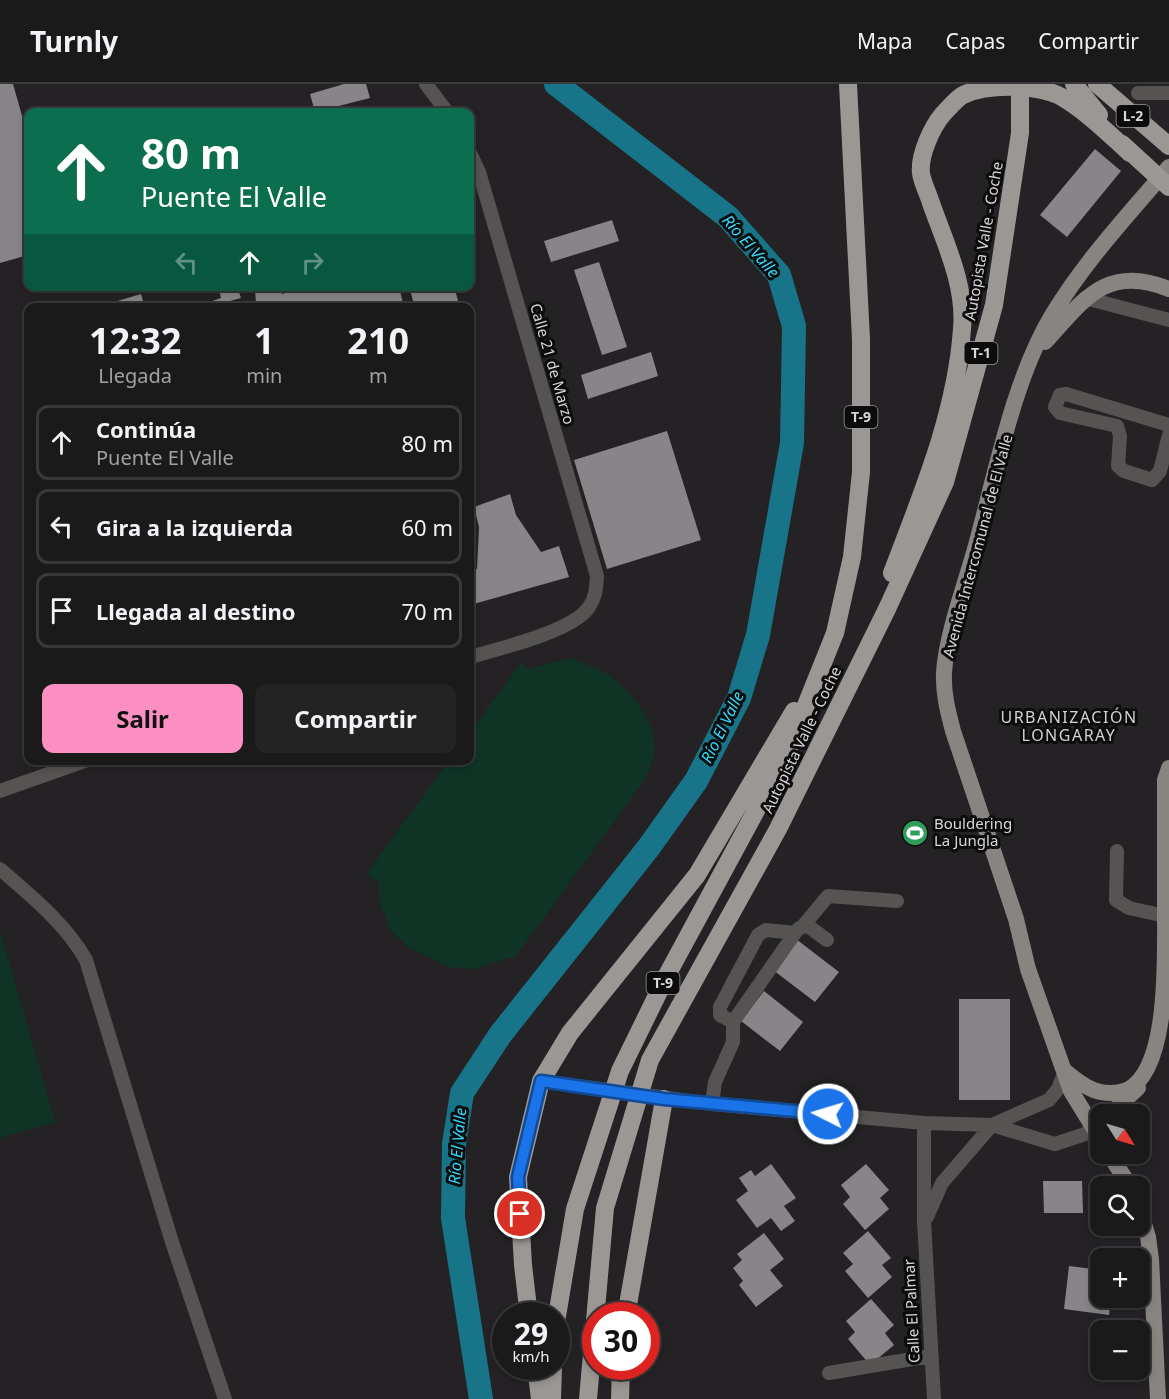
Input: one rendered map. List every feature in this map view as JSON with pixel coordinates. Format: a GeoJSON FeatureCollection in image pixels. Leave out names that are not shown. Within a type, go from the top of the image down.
{"type":"FeatureCollection","features":[{"type":"Feature","properties":{"kind":"highway","name":"Autopista Valle - Coche"},"geometry":{"type":"LineString","coordinates":[[559,1302],[575,1209],[620,1071],[666,977],[786,755],[835,633],[852,557],[861,472],[861,339],[848,84]]}},
{"type":"Feature","properties":{"kind":"highway","name":"Autopista Valle - Coche"},"geometry":{"type":"LineString","coordinates":[[588,1399],[605,1208],[650,1060],[778,830],[887,609],[945,482],[994,305],[1020,133],[1020,84]]}},
{"type":"Feature","properties":{"kind":"highway","name":"L-2"},"geometry":{"type":"LineString","coordinates":[[1074,84],[1131,153],[1169,187]]}},
{"type":"Feature","properties":{"kind":"highway","name":"L-2"},"geometry":{"type":"LineString","coordinates":[[1097,84],[1169,146]]}},
{"type":"Feature","properties":{"kind":"highway"},"geometry":{"type":"LineString","coordinates":[[887,609],[887,585],[926,486],[957,384],[963,326],[960,284],[920,172],[926,144],[941,117],[962,95],[989,86],[1009,85],[1058,95],[1086,114],[1131,153]]}},
{"type":"Feature","properties":{"kind":"highway"},"geometry":{"type":"LineString","coordinates":[[527,1302],[522,1265],[518,1177],[541,1081],[570,1033],[697,875],[824,664]]}},
{"type":"Feature","properties":{"kind":"highway"},"geometry":{"type":"LineString","coordinates":[[628,1302],[660,1098]]}},
{"type":"Feature","properties":{"kind":"highway"},"geometry":{"type":"LineString","coordinates":[[538,1380],[540,1399]]}},
{"type":"Feature","properties":{"kind":"highway"},"geometry":{"type":"LineString","coordinates":[[552,1399],[553,1380]]}},
{"type":"Feature","properties":{"kind":"highway"},"geometry":{"type":"LineString","coordinates":[[620,1399],[621,1380]]}},
{"type":"Feature","properties":{"kind":"main road","name":"Avenida Intercomunal de El Valle"},"geometry":{"type":"LineString","coordinates":[[1090,1120],[1079,1108],[1028,969],[1016,919],[953,731],[946,705],[944,672],[992,486],[1034,354],[1050,318],[1073,282],[1103,243],[1169,167]]}},
{"type":"Feature","properties":{"kind":"main road"},"geometry":{"type":"LineString","coordinates":[[1034,354],[1085,298],[1098,288],[1114,282],[1131,281],[1169,289]]}},
{"type":"Feature","properties":{"kind":"main road"},"geometry":{"type":"LineString","coordinates":[[1121,1104],[1141,1085],[1155,1066],[1166,1029],[1165,780],[1169,768]]}},
{"type":"Feature","properties":{"kind":"main road"},"geometry":{"type":"LineString","coordinates":[[1065,1071],[1084,1087],[1101,1093],[1125,1091],[1141,1085]]}},
{"type":"Feature","properties":{"kind":"main road"},"geometry":{"type":"LineString","coordinates":[[1148,1236],[1151,1259],[1158,1399]]}},
{"type":"Feature","properties":{"kind":"street"},"geometry":{"type":"LineString","coordinates":[[426,84],[444,108]]}},
{"type":"Feature","properties":{"kind":"street"},"geometry":{"type":"LineString","coordinates":[[1137,93],[1169,93]]}},
{"type":"Feature","properties":{"kind":"street","name":"Calle 21 de Marzo"},"geometry":{"type":"LineString","coordinates":[[474,161],[486,195],[597,576],[595,595],[588,609],[572,623],[513,645],[474,656]]}},
{"type":"Feature","properties":{"kind":"street"},"geometry":{"type":"LineString","coordinates":[[1085,298],[1169,320]]}},
{"type":"Feature","properties":{"kind":"street"},"geometry":{"type":"LineString","coordinates":[[1169,425],[1066,394],[1060,395],[1055,407],[1060,413],[1117,426],[1120,436],[1118,466],[1124,471],[1152,480],[1160,471],[1169,435]]}},
{"type":"Feature","properties":{"kind":"street"},"geometry":{"type":"LineString","coordinates":[[0,791],[74,765]]}},
{"type":"Feature","properties":{"kind":"street"},"geometry":{"type":"LineString","coordinates":[[1117,851],[1116,900],[1129,908],[1165,916]]}},
{"type":"Feature","properties":{"kind":"street"},"geometry":{"type":"LineString","coordinates":[[0,869],[34,899],[78,945],[86,960],[172,1242],[225,1399]]}},
{"type":"Feature","properties":{"kind":"street"},"geometry":{"type":"LineString","coordinates":[[712,1104],[715,1082],[732,1042],[733,1023],[799,929],[828,896],[897,901]]}},
{"type":"Feature","properties":{"kind":"street"},"geometry":{"type":"LineString","coordinates":[[733,1023],[720,1015],[720,1007],[762,931],[799,929],[827,940]]}},
{"type":"Feature","properties":{"kind":"street"},"geometry":{"type":"LineString","coordinates":[[747,956],[769,970]]}},
{"type":"Feature","properties":{"kind":"street"},"geometry":{"type":"LineString","coordinates":[[541,1081],[712,1104],[924,1123],[992,1125],[1049,1100],[1058,1089],[1065,1071]]}},
{"type":"Feature","properties":{"kind":"street","name":"Calle El Palmar"},"geometry":{"type":"LineString","coordinates":[[924,1123],[924,1221],[934,1399]]}},
{"type":"Feature","properties":{"kind":"street","name":"Avenida Intercomunal de El Valle"},"geometry":{"type":"LineString","coordinates":[[992,1125],[1055,1144],[1090,1133]]}},
{"type":"Feature","properties":{"kind":"street","name":"Calle El Palmar"},"geometry":{"type":"LineString","coordinates":[[924,1221],[942,1183],[992,1125]]}},
{"type":"Feature","properties":{"kind":"street"},"geometry":{"type":"LineString","coordinates":[[829,1373],[930,1356]]}},
{"type":"Feature","properties":{"kind":"green space"},"geometry":{"type":"Polygon","coordinates":[[[571,658],[612,677],[631,696],[647,718],[655,743],[654,755],[643,782],[516,956],[473,969],[449,967],[407,947],[390,929],[379,900],[379,882],[366,874],[446,765],[474,765],[474,728],[521,663],[529,669],[571,658]]]}},
{"type":"Feature","properties":{"kind":"green space"},"geometry":{"type":"Polygon","coordinates":[[[0,931],[55,1122],[0,1138],[0,931]]]}},
{"type":"Feature","properties":{"kind":"building"},"geometry":{"type":"Polygon","coordinates":[[[0,84],[13,84],[24,123],[24,256],[0,263],[0,84]]]}},
{"type":"Feature","properties":{"kind":"building"},"geometry":{"type":"Polygon","coordinates":[[[344,84],[366,84],[370,98],[331,108],[314,108],[310,94],[344,84]]]}},
{"type":"Feature","properties":{"kind":"building"},"geometry":{"type":"Polygon","coordinates":[[[1095,149],[1121,171],[1067,237],[1040,215],[1095,149]]]}},
{"type":"Feature","properties":{"kind":"building"},"geometry":{"type":"Polygon","coordinates":[[[612,220],[619,241],[551,262],[544,241],[612,220]]]}},
{"type":"Feature","properties":{"kind":"building"},"geometry":{"type":"Polygon","coordinates":[[[599,262],[627,347],[602,355],[574,270],[599,262]]]}},
{"type":"Feature","properties":{"kind":"building"},"geometry":{"type":"Polygon","coordinates":[[[219,291],[239,291],[241,298],[230,301],[231,303],[206,303],[221,298],[219,291]]]}},
{"type":"Feature","properties":{"kind":"building"},"geometry":{"type":"Polygon","coordinates":[[[255,291],[281,291],[282,294],[291,291],[400,291],[403,303],[254,303],[256,302],[255,291]]]}},
{"type":"Feature","properties":{"kind":"building"},"geometry":{"type":"Polygon","coordinates":[[[410,291],[455,291],[459,303],[414,303],[410,291]]]}},
{"type":"Feature","properties":{"kind":"building"},"geometry":{"type":"Polygon","coordinates":[[[141,294],[144,303],[111,303],[141,294]]]}},
{"type":"Feature","properties":{"kind":"building"},"geometry":{"type":"Polygon","coordinates":[[[651,352],[658,376],[588,399],[581,375],[651,352]]]}},
{"type":"Feature","properties":{"kind":"building"},"geometry":{"type":"Polygon","coordinates":[[[667,431],[701,540],[607,569],[574,460],[667,431]]]}},
{"type":"Feature","properties":{"kind":"building"},"geometry":{"type":"Polygon","coordinates":[[[510,494],[516,515],[541,552],[559,546],[569,577],[474,604],[474,569],[477,569],[479,527],[474,507],[510,494]]]}},
{"type":"Feature","properties":{"kind":"building"},"geometry":{"type":"Polygon","coordinates":[[[796,939],[839,972],[815,1002],[773,970],[796,939]]]}},
{"type":"Feature","properties":{"kind":"building"},"geometry":{"type":"Polygon","coordinates":[[[764,991],[803,1022],[780,1051],[741,1021],[764,991]]]}},
{"type":"Feature","properties":{"kind":"building"},"geometry":{"type":"Polygon","coordinates":[[[959,999],[1010,999],[1010,1100],[959,1100],[959,999]]]}},
{"type":"Feature","properties":{"kind":"building"},"geometry":{"type":"Polygon","coordinates":[[[771,1164],[796,1198],[784,1206],[795,1221],[781,1231],[771,1218],[757,1228],[736,1200],[748,1191],[739,1178],[751,1170],[755,1176],[771,1164]]]}},
{"type":"Feature","properties":{"kind":"building"},"geometry":{"type":"Polygon","coordinates":[[[866,1164],[889,1190],[880,1198],[889,1209],[865,1230],[843,1204],[850,1197],[841,1185],[866,1164]]]}},
{"type":"Feature","properties":{"kind":"building"},"geometry":{"type":"Polygon","coordinates":[[[1043,1181],[1082,1181],[1083,1213],[1044,1213],[1043,1181]]]}},
{"type":"Feature","properties":{"kind":"building"},"geometry":{"type":"Polygon","coordinates":[[[868,1231],[891,1258],[882,1265],[892,1277],[868,1298],[845,1271],[853,1264],[843,1253],[868,1231]]]}},
{"type":"Feature","properties":{"kind":"building"},"geometry":{"type":"Polygon","coordinates":[[[764,1233],[784,1259],[770,1270],[783,1286],[756,1307],[739,1285],[743,1281],[733,1268],[742,1260],[737,1254],[764,1233]]]}},
{"type":"Feature","properties":{"kind":"building"},"geometry":{"type":"Polygon","coordinates":[[[1069,1266],[1090,1269],[1090,1308],[1110,1308],[1109,1315],[1064,1309],[1069,1266]]]}},
{"type":"Feature","properties":{"kind":"building"},"geometry":{"type":"Polygon","coordinates":[[[871,1299],[894,1325],[885,1333],[894,1345],[870,1365],[848,1339],[855,1332],[846,1321],[871,1299]]]}},
{"type":"Feature","properties":{"kind":"waterway","name":"Río El Valle"},"geometry":{"type":"LineString","coordinates":[[481,1399],[453,1218],[454,1144],[462,1093],[500,1035],[649,847],[696,781],[739,698],[758,635],[792,443],[794,326],[779,275],[728,217],[556,84]]}},
{"type":"Feature","properties":{"kind":"place","name":"Bouldering La Jungla"},"geometry":{"type":"Point","coordinates":[915,833]}},
{"type":"Feature","properties":{"kind":"district","name":"URBANIZACIÓN LONGARAY"},"geometry":{"type":"Point","coordinates":[1069,726]}},
{"type":"Feature","properties":{"kind":"route"},"geometry":{"type":"LineString","coordinates":[[520,1214],[518,1177],[541,1081],[664,1099],[828,1114]]}}]}
